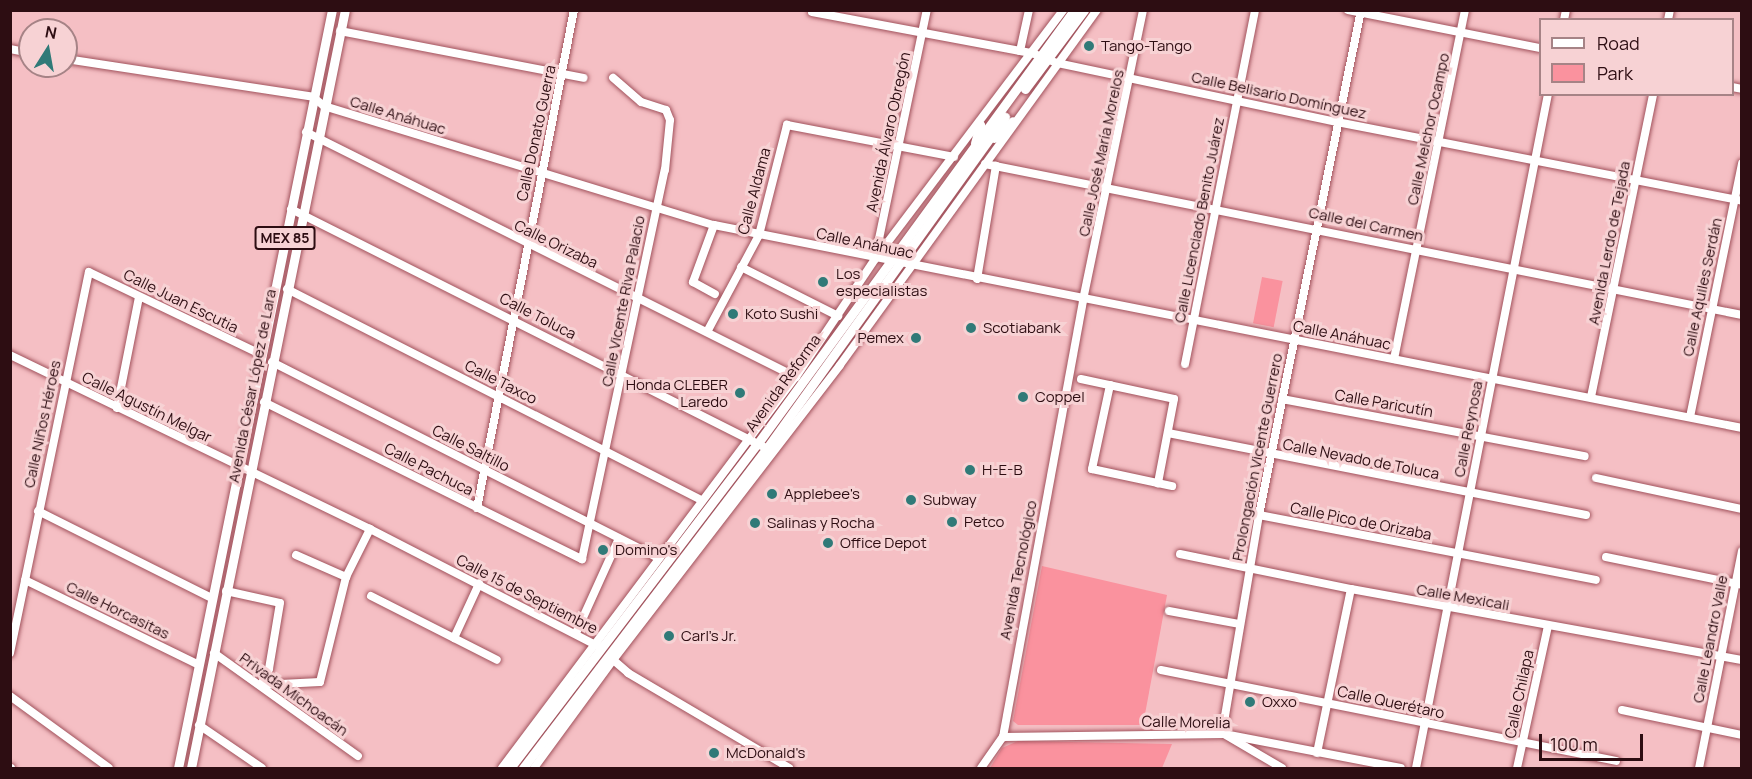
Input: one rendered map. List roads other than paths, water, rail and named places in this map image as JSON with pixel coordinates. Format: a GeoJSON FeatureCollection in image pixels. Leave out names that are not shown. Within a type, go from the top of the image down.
{"type":"FeatureCollection","features":[{"type":"Feature","properties":{"kind":"main road","name":"Avenida César López de Lara"},"geometry":{"type":"LineString","coordinates":[[178,768],[332,10]]}},
{"type":"Feature","properties":{"kind":"main road","name":"Avenida César López de Lara"},"geometry":{"type":"LineString","coordinates":[[191,768],[317,138],[345,10]]}},
{"type":"Feature","properties":{"kind":"main road","name":"Avenida Reforma"},"geometry":{"type":"LineString","coordinates":[[523,768],[604,651],[815,364],[894,263],[977,150],[1044,57],[1074,10]]}},
{"type":"Feature","properties":{"kind":"main road","name":"Avenida Reforma"},"geometry":{"type":"LineString","coordinates":[[1044,57],[1084,10]]}},
{"type":"Feature","properties":{"kind":"main road"},"geometry":{"type":"LineString","coordinates":[[977,150],[1013,122]]}},
{"type":"Feature","properties":{"kind":"main road"},"geometry":{"type":"LineString","coordinates":[[977,150],[980,125]]}},
{"type":"Feature","properties":{"kind":"main road","name":"Avenida Reforma"},"geometry":{"type":"LineString","coordinates":[[510,768],[770,450],[894,263]]}},
{"type":"Feature","properties":{"kind":"main road"},"geometry":{"type":"LineString","coordinates":[[796,377],[815,364]]}},
{"type":"Feature","properties":{"kind":"street","name":"Calle Donato Guerra"},"geometry":{"type":"LineString","coordinates":[[477,508],[574,10]]}},
{"type":"Feature","properties":{"kind":"street","name":"Avenida Álvaro Obregón"},"geometry":{"type":"LineString","coordinates":[[875,259],[927,10]]}},
{"type":"Feature","properties":{"kind":"street"},"geometry":{"type":"LineString","coordinates":[[1020,51],[1029,10]]}},
{"type":"Feature","properties":{"kind":"street","name":"Avenida Reforma"},"geometry":{"type":"LineString","coordinates":[[770,450],[840,365],[1013,122],[1044,57],[1063,10]]}},
{"type":"Feature","properties":{"kind":"street","name":"Avenida Reforma"},"geometry":{"type":"LineString","coordinates":[[534,768],[658,558],[796,377],[875,259],[980,125],[1044,57],[1096,10]]}},
{"type":"Feature","properties":{"kind":"street","name":"Calle José María Morelos"},"geometry":{"type":"LineString","coordinates":[[1083,300],[1109,187],[1143,10]]}},
{"type":"Feature","properties":{"kind":"street","name":"Calle Licenciado Benito Juárez"},"geometry":{"type":"LineString","coordinates":[[1185,364],[1255,10]]}},
{"type":"Feature","properties":{"kind":"street"},"geometry":{"type":"LineString","coordinates":[[1348,10],[1539,48]]}},
{"type":"Feature","properties":{"kind":"street","name":"Calle Melchor Ocampo"},"geometry":{"type":"LineString","coordinates":[[1394,359],[1465,10]]}},
{"type":"Feature","properties":{"kind":"street","name":"Calle Belisario Domínguez"},"geometry":{"type":"LineString","coordinates":[[812,12],[1020,51],[1131,78],[1337,122],[1738,200]]}},
{"type":"Feature","properties":{"kind":"street","name":"Prolongación Vicente Guerrero"},"geometry":{"type":"LineString","coordinates":[[1224,734],[1229,682],[1270,456],[1360,12]]}},
{"type":"Feature","properties":{"kind":"street"},"geometry":{"type":"LineString","coordinates":[[340,31],[583,78]]}},
{"type":"Feature","properties":{"kind":"street"},"geometry":{"type":"LineString","coordinates":[[78,61],[313,97]]}},
{"type":"Feature","properties":{"kind":"street","name":"Calle Vicente Riva Palacio"},"geometry":{"type":"LineString","coordinates":[[582,559],[607,449],[655,209],[665,171],[670,120],[666,110],[641,102],[613,78]]}},
{"type":"Feature","properties":{"kind":"street","name":"Calle Reynosa"},"geometry":{"type":"LineString","coordinates":[[1416,768],[1512,268],[1548,96]]}},
{"type":"Feature","properties":{"kind":"street","name":"Avenida Lerdo de Tejada"},"geometry":{"type":"LineString","coordinates":[[1591,397],[1653,96]]}},
{"type":"Feature","properties":{"kind":"street","name":"Calle Anáhuac"},"geometry":{"type":"LineString","coordinates":[[313,97],[324,106],[655,209],[714,225],[909,266],[1294,339],[1742,428]]}},
{"type":"Feature","properties":{"kind":"street","name":"Calle Aldama"},"geometry":{"type":"LineString","coordinates":[[707,332],[759,235],[783,129],[792,123],[899,144]]}},
{"type":"Feature","properties":{"kind":"street","name":"Calle Orizaba"},"geometry":{"type":"LineString","coordinates":[[306,132],[527,245],[796,377]]}},
{"type":"Feature","properties":{"kind":"street"},"geometry":{"type":"LineString","coordinates":[[899,144],[954,157]]}},
{"type":"Feature","properties":{"kind":"street","name":"Calle Aquiles Serdán"},"geometry":{"type":"LineString","coordinates":[[1690,417],[1712,309],[1738,200],[1742,163]]}},
{"type":"Feature","properties":{"kind":"street","name":"Calle del Carmen"},"geometry":{"type":"LineString","coordinates":[[985,164],[1317,228],[1742,315]]}},
{"type":"Feature","properties":{"kind":"street"},"geometry":{"type":"LineString","coordinates":[[976,279],[996,166]]}},
{"type":"Feature","properties":{"kind":"street","name":"Calle Toluca"},"geometry":{"type":"LineString","coordinates":[[291,209],[302,212],[770,450]]}},
{"type":"Feature","properties":{"kind":"street"},"geometry":{"type":"LineString","coordinates":[[714,225],[693,282],[715,294]]}},
{"type":"Feature","properties":{"kind":"street"},"geometry":{"type":"LineString","coordinates":[[741,267],[838,316]]}},
{"type":"Feature","properties":{"kind":"street","name":"Calle Juan Escutia"},"geometry":{"type":"LineString","coordinates":[[89,272],[262,355]]}},
{"type":"Feature","properties":{"kind":"street","name":"Calle Niños Héroes"},"geometry":{"type":"LineString","coordinates":[[10,653],[89,272]]}},
{"type":"Feature","properties":{"kind":"street","name":"Calle Taxco"},"geometry":{"type":"LineString","coordinates":[[287,289],[498,397],[607,449],[702,500]]}},
{"type":"Feature","properties":{"kind":"street"},"geometry":{"type":"LineString","coordinates":[[117,408],[140,297]]}},
{"type":"Feature","properties":{"kind":"street","name":"Avenida Tecnológico"},"geometry":{"type":"LineString","coordinates":[[981,768],[1003,736],[1083,300]]}},
{"type":"Feature","properties":{"kind":"street","name":"Calle Agustín Melgar"},"geometry":{"type":"LineString","coordinates":[[10,355],[239,466]]}},
{"type":"Feature","properties":{"kind":"street","name":"Calle Saltillo"},"geometry":{"type":"LineString","coordinates":[[272,362],[658,558]]}},
{"type":"Feature","properties":{"kind":"street"},"geometry":{"type":"LineString","coordinates":[[1082,379],[1174,399],[1158,483]]}},
{"type":"Feature","properties":{"kind":"street"},"geometry":{"type":"LineString","coordinates":[[1110,385],[1092,469],[1172,486]]}},
{"type":"Feature","properties":{"kind":"street","name":"Calle Paricutín"},"geometry":{"type":"LineString","coordinates":[[1282,399],[1480,434],[1585,456]]}},
{"type":"Feature","properties":{"kind":"street","name":"Calle Pachuca"},"geometry":{"type":"LineString","coordinates":[[264,402],[582,559]]}},
{"type":"Feature","properties":{"kind":"street","name":"Calle Nevado de Toluca"},"geometry":{"type":"LineString","coordinates":[[1167,434],[1270,456],[1586,515]]}},
{"type":"Feature","properties":{"kind":"street","name":"Calle 15 de Septiembre"},"geometry":{"type":"LineString","coordinates":[[239,466],[576,633],[604,651],[628,673],[789,768]]}},
{"type":"Feature","properties":{"kind":"street"},"geometry":{"type":"LineString","coordinates":[[1596,478],[1742,509]]}},
{"type":"Feature","properties":{"kind":"street"},"geometry":{"type":"LineString","coordinates":[[38,511],[212,598]]}},
{"type":"Feature","properties":{"kind":"street","name":"Calle Pico de Orizaba"},"geometry":{"type":"LineString","coordinates":[[1259,515],[1596,579]]}},
{"type":"Feature","properties":{"kind":"street"},"geometry":{"type":"LineString","coordinates":[[226,591],[280,603],[269,669],[261,685],[320,682],[346,578],[370,529]]}},
{"type":"Feature","properties":{"kind":"street"},"geometry":{"type":"LineString","coordinates":[[576,633],[620,538]]}},
{"type":"Feature","properties":{"kind":"street","name":"Calle Leandro Valle"},"geometry":{"type":"LineString","coordinates":[[1699,768],[1720,656],[1738,584],[1742,551]]}},
{"type":"Feature","properties":{"kind":"street","name":"Calle Mexicali"},"geometry":{"type":"LineString","coordinates":[[1180,554],[1351,589],[1742,660]]}},
{"type":"Feature","properties":{"kind":"street"},"geometry":{"type":"LineString","coordinates":[[296,555],[346,578]]}},
{"type":"Feature","properties":{"kind":"street"},"geometry":{"type":"LineString","coordinates":[[1606,557],[1738,584]]}},
{"type":"Feature","properties":{"kind":"street","name":"Calle Horcasitas"},"geometry":{"type":"LineString","coordinates":[[26,580],[199,664]]}},
{"type":"Feature","properties":{"kind":"street"},"geometry":{"type":"LineString","coordinates":[[454,638],[479,584]]}},
{"type":"Feature","properties":{"kind":"street"},"geometry":{"type":"LineString","coordinates":[[1317,753],[1351,589]]}},
{"type":"Feature","properties":{"kind":"street"},"geometry":{"type":"LineString","coordinates":[[371,596],[497,660]]}},
{"type":"Feature","properties":{"kind":"street"},"geometry":{"type":"LineString","coordinates":[[1169,611],[1239,624]]}},
{"type":"Feature","properties":{"kind":"street","name":"Calle Chilapa"},"geometry":{"type":"LineString","coordinates":[[1517,768],[1548,626]]}},
{"type":"Feature","properties":{"kind":"street","name":"Avenida Reforma"},"geometry":{"type":"LineString","coordinates":[[502,768],[604,651]]}},
{"type":"Feature","properties":{"kind":"street","name":"Privada Michoacán"},"geometry":{"type":"LineString","coordinates":[[214,653],[358,756]]}},
{"type":"Feature","properties":{"kind":"street","name":"Calle Querétaro"},"geometry":{"type":"LineString","coordinates":[[1161,670],[1616,760]]}},
{"type":"Feature","properties":{"kind":"street"},"geometry":{"type":"LineString","coordinates":[[10,696],[109,768]]}},
{"type":"Feature","properties":{"kind":"street"},"geometry":{"type":"LineString","coordinates":[[1622,710],[1742,735]]}},
{"type":"Feature","properties":{"kind":"street"},"geometry":{"type":"LineString","coordinates":[[200,725],[262,768]]}},
{"type":"Feature","properties":{"kind":"street"},"geometry":{"type":"LineString","coordinates":[[1224,734],[1282,768]]}},
{"type":"Feature","properties":{"kind":"street","name":"Calle Morelia"},"geometry":{"type":"LineString","coordinates":[[1003,736],[1224,734],[1401,768]]}},
{"type":"Feature","properties":{"kind":"place","name":"Tango-Tango"},"geometry":{"type":"Point","coordinates":[1089,46]}},
{"type":"Feature","properties":{"kind":"place","name":"Los especialistas"},"geometry":{"type":"Point","coordinates":[823,282]}},
{"type":"Feature","properties":{"kind":"place","name":"Koto Sushi"},"geometry":{"type":"Point","coordinates":[733,314]}},
{"type":"Feature","properties":{"kind":"place","name":"Scotiabank"},"geometry":{"type":"Point","coordinates":[971,328]}},
{"type":"Feature","properties":{"kind":"place","name":"Pemex"},"geometry":{"type":"Point","coordinates":[916,338]}},
{"type":"Feature","properties":{"kind":"place","name":"Honda CLEBER Laredo"},"geometry":{"type":"Point","coordinates":[740,393]}},
{"type":"Feature","properties":{"kind":"place","name":"Coppel"},"geometry":{"type":"Point","coordinates":[1023,397]}},
{"type":"Feature","properties":{"kind":"place","name":"H-E-B"},"geometry":{"type":"Point","coordinates":[970,470]}},
{"type":"Feature","properties":{"kind":"place","name":"Applebee's"},"geometry":{"type":"Point","coordinates":[772,494]}},
{"type":"Feature","properties":{"kind":"place","name":"Subway"},"geometry":{"type":"Point","coordinates":[911,500]}},
{"type":"Feature","properties":{"kind":"place","name":"Petco"},"geometry":{"type":"Point","coordinates":[952,522]}},
{"type":"Feature","properties":{"kind":"place","name":"Salinas y Rocha"},"geometry":{"type":"Point","coordinates":[755,523]}},
{"type":"Feature","properties":{"kind":"place","name":"Office Depot"},"geometry":{"type":"Point","coordinates":[828,543]}},
{"type":"Feature","properties":{"kind":"place","name":"Domino's"},"geometry":{"type":"Point","coordinates":[603,550]}},
{"type":"Feature","properties":{"kind":"place","name":"Carl's Jr."},"geometry":{"type":"Point","coordinates":[669,636]}},
{"type":"Feature","properties":{"kind":"place","name":"Oxxo"},"geometry":{"type":"Point","coordinates":[1250,702]}},
{"type":"Feature","properties":{"kind":"place","name":"McDonald's"},"geometry":{"type":"Point","coordinates":[714,753]}}]}
